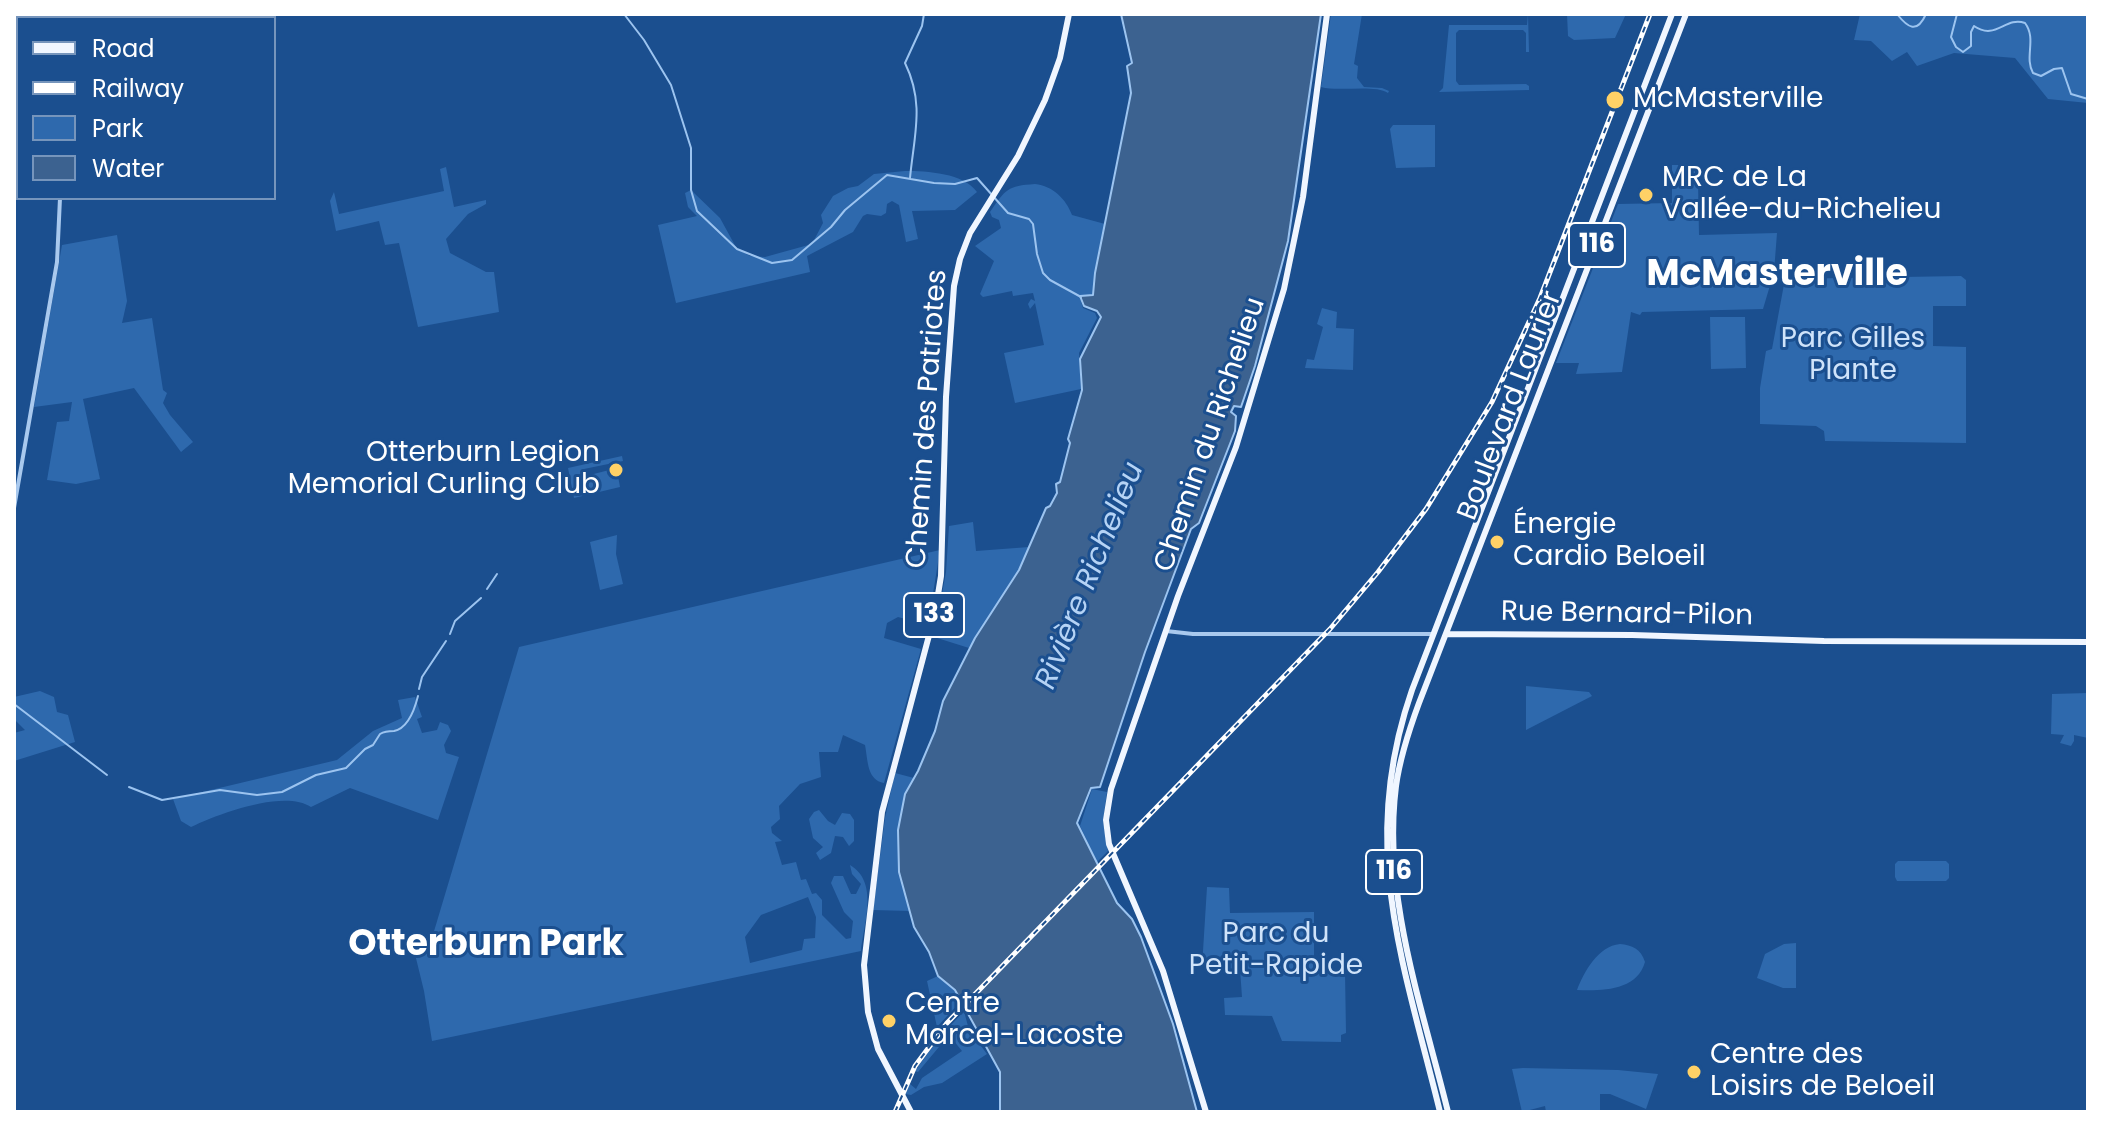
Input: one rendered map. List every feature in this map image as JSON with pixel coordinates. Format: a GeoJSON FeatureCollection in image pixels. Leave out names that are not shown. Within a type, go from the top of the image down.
{"type":"FeatureCollection","features":[{"type":"Feature","properties":{"kind":"main road","name":"Chemin des Patriotes"},"geometry":{"type":"LineString","coordinates":[[911,1112],[892,1079],[870,1024],[864,965],[884,802],[935,613],[941,576],[946,397],[954,286],[970,233],[1018,156],[1049,92],[1069,14]]}},
{"type":"Feature","properties":{"kind":"main road","name":"Chemin du Richelieu"},"geometry":{"type":"LineString","coordinates":[[1206,1112],[1163,971],[1114,856],[1106,829],[1106,809],[1166,631],[1232,459],[1287,279],[1303,197],[1327,14]]}},
{"type":"Feature","properties":{"kind":"main road","name":"Boulevard Laurier"},"geometry":{"type":"LineString","coordinates":[[1434,634],[1672,14]]}},
{"type":"Feature","properties":{"kind":"main road","name":"Boulevard Laurier"},"geometry":{"type":"LineString","coordinates":[[1446,634],[1686,14]]}},
{"type":"Feature","properties":{"kind":"main road","name":"Rue Bernard-Pilon"},"geometry":{"type":"LineString","coordinates":[[1434,634],[2088,642]]}},
{"type":"Feature","properties":{"kind":"main road","name":"116"},"geometry":{"type":"LineString","coordinates":[[1434,634],[1400,727],[1390,777],[1385,831],[1387,876],[1395,927],[1440,1112]]}},
{"type":"Feature","properties":{"kind":"main road","name":"116"},"geometry":{"type":"LineString","coordinates":[[1446,634],[1400,761],[1393,835],[1395,885],[1401,919],[1448,1112]]}},
{"type":"Feature","properties":{"kind":"street"},"geometry":{"type":"LineString","coordinates":[[14,508],[58,252],[60,200]]}},
{"type":"Feature","properties":{"kind":"street","name":"Rue Bernard-Pilon"},"geometry":{"type":"LineString","coordinates":[[1166,631],[1177,634],[1434,634]]}},
{"type":"Feature","properties":{"kind":"green space"},"geometry":{"type":"Polygon","coordinates":[[[1331,14],[1362,14],[1354,64],[1358,66],[1357,78],[1364,87],[1382,88],[1388,93],[1375,89],[1321,87],[1331,14]]]}},
{"type":"Feature","properties":{"kind":"green space"},"geometry":{"type":"Polygon","coordinates":[[[1528,14],[1529,52],[1526,52],[1526,33],[1523,30],[1459,30],[1456,33],[1456,81],[1459,85],[1526,84],[1529,90],[1439,92],[1443,88],[1449,25],[1527,25],[1528,14]]]}},
{"type":"Feature","properties":{"kind":"green space"},"geometry":{"type":"Polygon","coordinates":[[[1567,14],[1626,14],[1615,38],[1574,40],[1568,36],[1567,14]]]}},
{"type":"Feature","properties":{"kind":"green space"},"geometry":{"type":"Polygon","coordinates":[[[1860,14],[2088,14],[2088,103],[2048,99],[2015,58],[1954,53],[1917,66],[1907,52],[1892,61],[1871,41],[1854,40],[1860,14]]]}},
{"type":"Feature","properties":{"kind":"green space"},"geometry":{"type":"Polygon","coordinates":[[[1393,125],[1435,125],[1435,167],[1396,168],[1390,129],[1393,125]]]}},
{"type":"Feature","properties":{"kind":"green space"},"geometry":{"type":"Polygon","coordinates":[[[1672,165],[1695,165],[1699,235],[1777,233],[1774,272],[1763,309],[1642,312],[1640,315],[1631,312],[1622,372],[1576,374],[1579,363],[1556,363],[1618,204],[1672,203],[1672,165]]]}},
{"type":"Feature","properties":{"kind":"green space"},"geometry":{"type":"Polygon","coordinates":[[[446,167],[454,207],[486,200],[486,204],[468,214],[446,239],[450,253],[486,272],[494,272],[499,312],[418,327],[399,243],[385,245],[379,221],[336,231],[330,201],[334,192],[339,214],[444,191],[440,169],[446,167]]]}},
{"type":"Feature","properties":{"kind":"green space"},"geometry":{"type":"Polygon","coordinates":[[[905,171],[954,177],[977,192],[955,210],[912,211],[918,239],[906,242],[899,205],[892,201],[887,204],[886,213],[863,216],[853,232],[807,256],[810,272],[676,303],[658,225],[697,216],[688,207],[685,193],[691,190],[720,218],[737,249],[750,256],[765,257],[812,244],[823,223],[821,215],[833,196],[858,186],[874,174],[905,171]]]}},
{"type":"Feature","properties":{"kind":"green space"},"geometry":{"type":"Polygon","coordinates":[[[1035,184],[1048,187],[1058,194],[1072,215],[1105,224],[1094,295],[1080,297],[1083,308],[1095,313],[1097,318],[1079,353],[1081,389],[1015,403],[1004,353],[1044,345],[1035,303],[1030,309],[1028,304],[1031,299],[1035,301],[1033,293],[1013,296],[1012,291],[983,297],[980,294],[994,261],[975,246],[1001,228],[999,220],[992,217],[990,212],[1004,194],[1018,186],[1035,184]]]}},
{"type":"Feature","properties":{"kind":"green space"},"geometry":{"type":"Polygon","coordinates":[[[117,235],[127,301],[122,323],[152,318],[163,390],[167,393],[163,403],[193,442],[181,452],[134,388],[83,399],[100,479],[76,484],[47,480],[57,422],[69,421],[72,402],[34,407],[62,245],[117,235]]]}},
{"type":"Feature","properties":{"kind":"green space","name":"Parc Gilles Plante"},"geometry":{"type":"Polygon","coordinates":[[[1961,276],[1966,280],[1966,306],[1933,306],[1933,346],[1966,347],[1966,443],[1825,441],[1824,431],[1816,426],[1760,424],[1760,388],[1766,351],[1772,349],[1785,279],[1961,276]]]}},
{"type":"Feature","properties":{"kind":"green space"},"geometry":{"type":"Polygon","coordinates":[[[1322,308],[1337,312],[1336,328],[1354,329],[1353,370],[1305,368],[1307,359],[1314,360],[1323,327],[1317,324],[1322,308]]]}},
{"type":"Feature","properties":{"kind":"green space"},"geometry":{"type":"Polygon","coordinates":[[[1710,317],[1745,317],[1746,368],[1711,369],[1710,317]]]}},
{"type":"Feature","properties":{"kind":"green space"},"geometry":{"type":"Polygon","coordinates":[[[622,456],[623,461],[584,469],[586,476],[613,469],[614,474],[625,471],[618,476],[620,487],[574,498],[568,468],[622,456]]]}},
{"type":"Feature","properties":{"kind":"green space"},"geometry":{"type":"Polygon","coordinates":[[[973,522],[976,551],[1029,547],[1019,570],[969,648],[934,637],[946,572],[949,526],[973,522]]]}},
{"type":"Feature","properties":{"kind":"green space"},"geometry":{"type":"Polygon","coordinates":[[[617,535],[616,554],[623,584],[600,590],[590,542],[617,535]]]}},
{"type":"Feature","properties":{"kind":"green space"},"geometry":{"type":"Polygon","coordinates":[[[940,550],[928,625],[898,617],[887,623],[884,638],[921,649],[884,783],[871,774],[865,745],[843,735],[838,752],[819,752],[821,777],[800,784],[779,806],[780,819],[771,827],[772,833],[782,841],[775,842],[782,865],[796,862],[801,880],[806,879],[812,894],[816,893],[822,900],[822,915],[846,939],[851,938],[853,921],[844,912],[831,883],[834,876],[843,876],[851,894],[856,894],[861,884],[852,874],[850,865],[859,872],[868,904],[861,951],[432,1041],[413,946],[429,948],[519,647],[940,550]],[[808,897],[761,915],[745,937],[750,963],[802,950],[804,939],[815,938],[816,917],[808,897]]]}},
{"type":"Feature","properties":{"kind":"green space"},"geometry":{"type":"Polygon","coordinates":[[[1526,686],[1589,692],[1592,696],[1526,730],[1526,686]]]}},
{"type":"Feature","properties":{"kind":"green space"},"geometry":{"type":"Polygon","coordinates":[[[40,691],[54,697],[57,712],[68,715],[75,742],[14,761],[14,733],[25,730],[14,719],[14,697],[40,691]]]}},
{"type":"Feature","properties":{"kind":"green space"},"geometry":{"type":"Polygon","coordinates":[[[2088,693],[2088,738],[2074,735],[2071,746],[2060,743],[2064,735],[2051,734],[2052,694],[2088,693]]]}},
{"type":"Feature","properties":{"kind":"green space"},"geometry":{"type":"Polygon","coordinates":[[[415,697],[422,717],[417,719],[422,733],[437,730],[440,722],[448,725],[451,731],[444,745],[446,753],[459,757],[438,820],[350,788],[311,807],[299,802],[268,802],[234,810],[191,827],[181,821],[173,799],[337,760],[373,731],[402,718],[398,700],[415,697]]]}},
{"type":"Feature","properties":{"kind":"green space"},"geometry":{"type":"Polygon","coordinates":[[[895,773],[914,778],[899,826],[902,878],[911,911],[873,910],[885,818],[895,773]]]}},
{"type":"Feature","properties":{"kind":"green space"},"geometry":{"type":"Polygon","coordinates":[[[1092,789],[1107,792],[1103,821],[1108,851],[1097,862],[1080,826],[1092,789]]]}},
{"type":"Feature","properties":{"kind":"green space"},"geometry":{"type":"Polygon","coordinates":[[[819,810],[835,825],[842,813],[850,814],[854,820],[854,841],[849,846],[843,837],[835,836],[831,853],[820,860],[816,853],[823,847],[813,838],[809,819],[819,810]]]}},
{"type":"Feature","properties":{"kind":"green space"},"geometry":{"type":"Polygon","coordinates":[[[1898,861],[1946,861],[1949,864],[1949,878],[1946,881],[1897,881],[1895,864],[1898,861]]]}},
{"type":"Feature","properties":{"kind":"green space","name":"Parc du Petit-Rapide"},"geometry":{"type":"Polygon","coordinates":[[[1207,887],[1229,888],[1230,913],[1314,912],[1314,972],[1345,972],[1346,1033],[1341,1035],[1341,1042],[1282,1041],[1272,1016],[1225,1015],[1224,998],[1242,997],[1240,969],[1202,967],[1207,887]]]}},
{"type":"Feature","properties":{"kind":"green space"},"geometry":{"type":"Polygon","coordinates":[[[1796,943],[1796,988],[1783,988],[1757,978],[1765,954],[1784,944],[1796,943]]]}},
{"type":"Feature","properties":{"kind":"green space"},"geometry":{"type":"Polygon","coordinates":[[[1620,944],[1636,948],[1641,954],[1645,962],[1641,972],[1617,987],[1577,990],[1599,955],[1620,944]]]}},
{"type":"Feature","properties":{"kind":"green space"},"geometry":{"type":"Polygon","coordinates":[[[938,976],[962,1000],[937,1027],[927,981],[938,976]]]}},
{"type":"Feature","properties":{"kind":"green space"},"geometry":{"type":"Polygon","coordinates":[[[964,1011],[969,1030],[987,1054],[942,1083],[924,1087],[911,1095],[905,1094],[910,1084],[916,1089],[922,1078],[962,1051],[949,1035],[918,1072],[915,1071],[964,1011]]]}},
{"type":"Feature","properties":{"kind":"green space"},"geometry":{"type":"Polygon","coordinates":[[[1512,1069],[1658,1074],[1646,1109],[1610,1094],[1600,1094],[1600,1112],[1546,1112],[1545,1106],[1522,1112],[1512,1069]]]}},
{"type":"Feature","properties":{"kind":"water","name":"Rivière Richelieu"},"geometry":{"type":"Polygon","coordinates":[[[1121,14],[1321,14],[1288,241],[1255,366],[1241,407],[1234,406],[1231,412],[1236,416],[1235,431],[1199,523],[1191,529],[1145,652],[1100,787],[1091,788],[1077,823],[1117,903],[1132,919],[1141,937],[1173,1024],[1197,1112],[1000,1112],[1000,1072],[955,990],[938,976],[929,952],[914,927],[899,872],[898,830],[905,794],[935,731],[943,701],[975,638],[1019,570],[1046,508],[1057,493],[1056,484],[1060,482],[1082,390],[1080,359],[1101,317],[1097,311],[1084,306],[1080,296],[1093,295],[1131,93],[1127,66],[1132,63],[1121,14]]]}},
{"type":"Feature","properties":{"kind":"waterway"},"geometry":{"type":"LineString","coordinates":[[624,14],[671,85],[691,148],[691,190],[697,211],[737,249],[772,263],[792,260],[887,175],[955,184],[977,178],[1008,213],[1029,219],[1033,224],[1043,273],[1081,297]]}},
{"type":"Feature","properties":{"kind":"waterway"},"geometry":{"type":"LineString","coordinates":[[910,178],[916,106],[915,92],[905,63],[922,26],[924,14]]}},
{"type":"Feature","properties":{"kind":"waterway"},"geometry":{"type":"LineString","coordinates":[[1897,14],[1912,27],[1919,24],[1926,14]]}},
{"type":"Feature","properties":{"kind":"waterway"},"geometry":{"type":"LineString","coordinates":[[1957,14],[1951,37],[1963,52],[1971,46],[1974,26],[1988,31],[2012,23],[2025,23],[2030,35],[2033,73],[2041,76],[2062,68],[2071,94],[2088,99]]}},
{"type":"Feature","properties":{"kind":"waterway"},"geometry":{"type":"LineString","coordinates":[[487,589],[497,574]]}},
{"type":"Feature","properties":{"kind":"waterway"},"geometry":{"type":"LineString","coordinates":[[450,634],[455,621],[481,598]]}},
{"type":"Feature","properties":{"kind":"waterway"},"geometry":{"type":"LineString","coordinates":[[419,689],[422,677],[446,641]]}},
{"type":"Feature","properties":{"kind":"waterway"},"geometry":{"type":"LineString","coordinates":[[129,787],[162,800],[220,790],[257,795],[282,792],[316,775],[346,768],[373,745],[380,734],[404,726],[418,696]]}},
{"type":"Feature","properties":{"kind":"waterway"},"geometry":{"type":"LineString","coordinates":[[14,704],[107,775]]}},
{"type":"Feature","properties":{"kind":"railway"},"geometry":{"type":"LineString","coordinates":[[895,1112],[915,1066],[947,1023],[1330,629],[1426,509],[1492,402],[1540,298],[1650,14]]}},
{"type":"Feature","properties":{"kind":"place","name":"McMasterville"},"geometry":{"type":"Point","coordinates":[1615,100]}},
{"type":"Feature","properties":{"kind":"place","name":"MRC de La Vallée-du-Richelieu"},"geometry":{"type":"Point","coordinates":[1646,195]}},
{"type":"Feature","properties":{"kind":"place","name":"Otterburn Legion Memorial Curling Club"},"geometry":{"type":"Point","coordinates":[616,470]}},
{"type":"Feature","properties":{"kind":"place","name":"Énergie Cardio Beloeil"},"geometry":{"type":"Point","coordinates":[1497,542]}},
{"type":"Feature","properties":{"kind":"place","name":"Centre Marcel-Lacoste"},"geometry":{"type":"Point","coordinates":[889,1021]}},
{"type":"Feature","properties":{"kind":"place","name":"Centre des Loisirs de Beloeil"},"geometry":{"type":"Point","coordinates":[1694,1072]}},
{"type":"Feature","properties":{"kind":"district","name":"McMasterville"},"geometry":{"type":"Point","coordinates":[1777,276]}},
{"type":"Feature","properties":{"kind":"district","name":"Otterburn Park"},"geometry":{"type":"Point","coordinates":[486,946]}}]}
